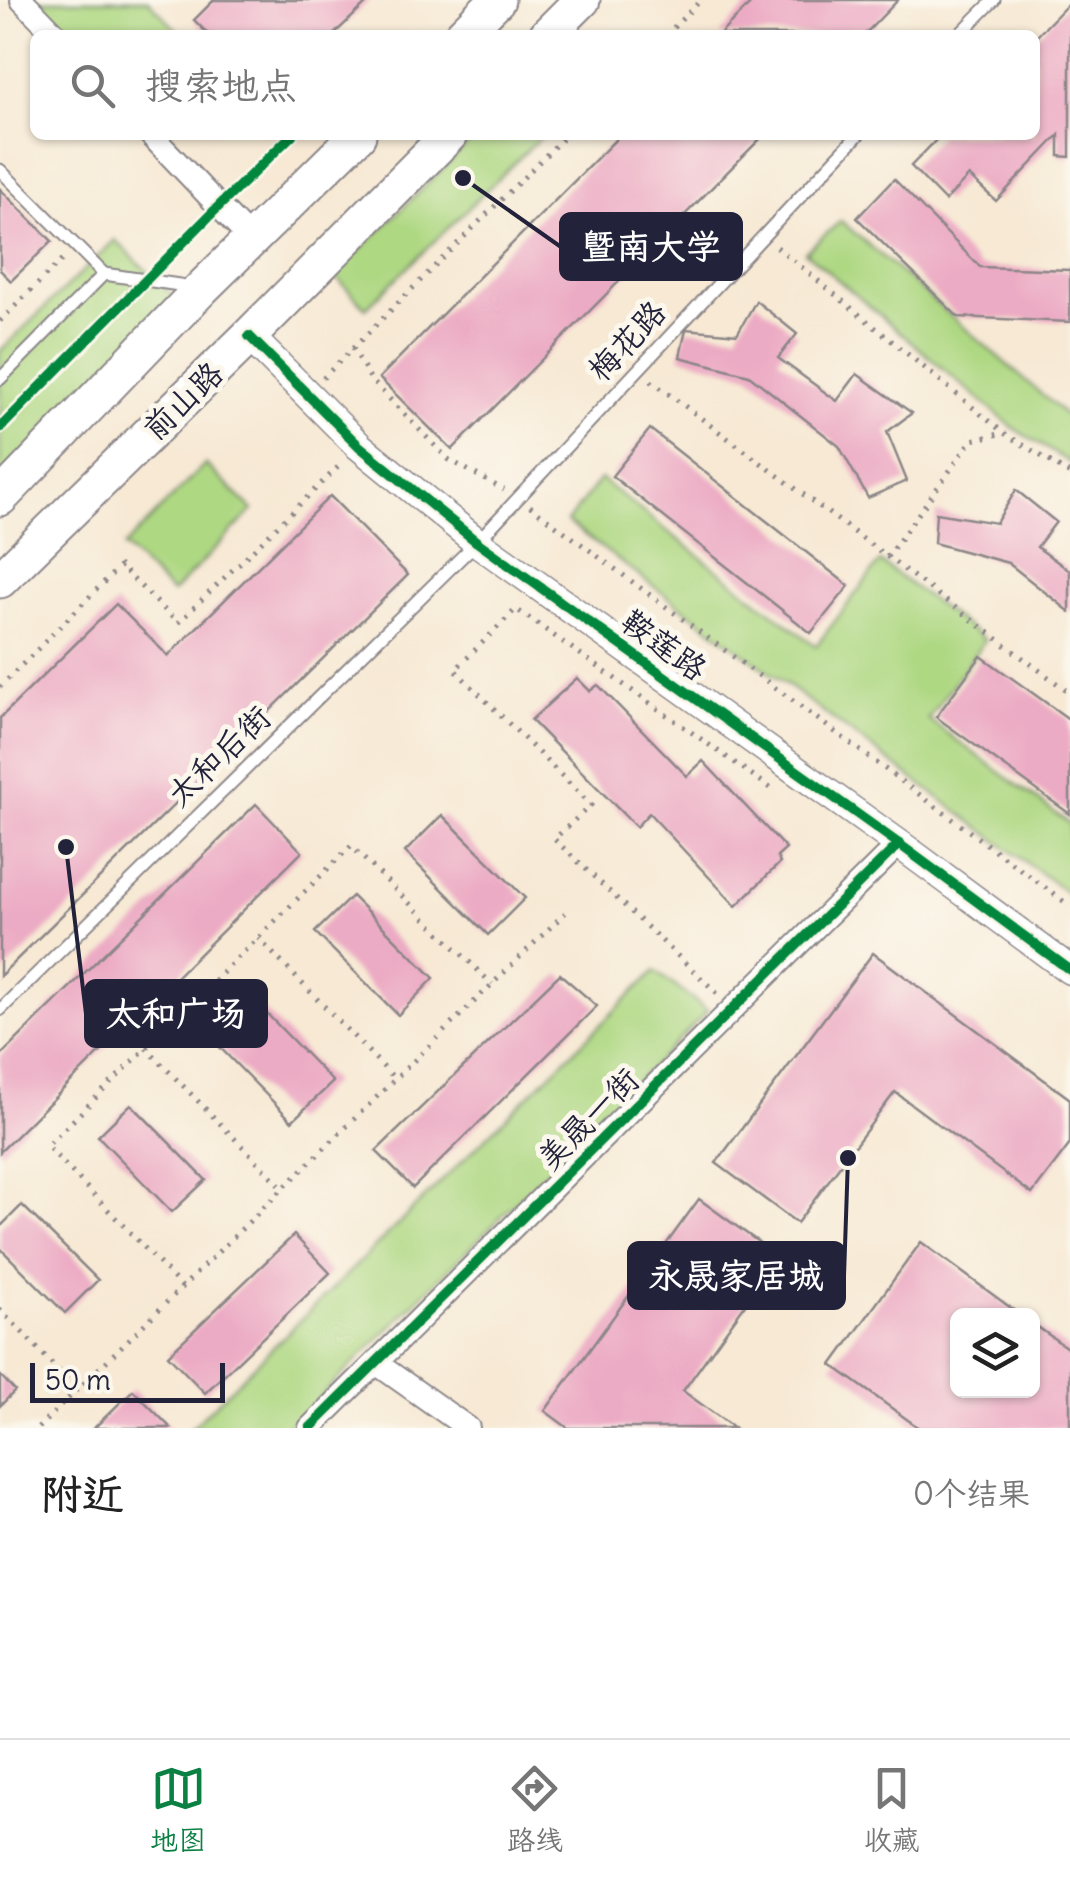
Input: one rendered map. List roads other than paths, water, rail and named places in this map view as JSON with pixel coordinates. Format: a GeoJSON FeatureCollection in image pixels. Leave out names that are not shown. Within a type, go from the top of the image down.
{"type":"FeatureCollection","features":[{"type":"Feature","properties":{"kind":"main road"},"geometry":{"type":"LineString","coordinates":[[467,30],[497,0]]}},
{"type":"Feature","properties":{"kind":"main road"},"geometry":{"type":"LineString","coordinates":[[553,30],[582,0]]}},
{"type":"Feature","properties":{"kind":"main road","name":"前山路"},"geometry":{"type":"LineString","coordinates":[[0,498],[202,288],[353,140]]}},
{"type":"Feature","properties":{"kind":"main road","name":"前山路"},"geometry":{"type":"LineString","coordinates":[[0,580],[443,140]]}},
{"type":"Feature","properties":{"kind":"street"},"geometry":{"type":"LineString","coordinates":[[22,0],[51,30]]}},
{"type":"Feature","properties":{"kind":"street"},"geometry":{"type":"LineString","coordinates":[[156,140],[251,240]]}},
{"type":"Feature","properties":{"kind":"street","name":"鞍莲路"},"geometry":{"type":"LineString","coordinates":[[249,336],[360,446],[477,542],[1070,970]]}},
{"type":"Feature","properties":{"kind":"street","name":"美晟一街"},"geometry":{"type":"LineString","coordinates":[[310,1428],[899,844]]}},
{"type":"Feature","properties":{"kind":"street"},"geometry":{"type":"LineString","coordinates":[[376,1362],[468,1428]]}},
{"type":"Feature","properties":{"kind":"lane"},"geometry":{"type":"LineString","coordinates":[[964,30],[994,0]]}},
{"type":"Feature","properties":{"kind":"lane","name":"梅花路"},"geometry":{"type":"LineString","coordinates":[[477,542],[853,140]]}},
{"type":"Feature","properties":{"kind":"lane"},"geometry":{"type":"LineString","coordinates":[[0,170],[104,274],[202,288]]}},
{"type":"Feature","properties":{"kind":"lane"},"geometry":{"type":"LineString","coordinates":[[0,379],[104,274]]}},
{"type":"Feature","properties":{"kind":"lane","name":"太和后街"},"geometry":{"type":"LineString","coordinates":[[0,1010],[477,542]]}},
{"type":"Feature","properties":{"kind":"place","name":"暨南大学"},"geometry":{"type":"Point","coordinates":[463,178]}},
{"type":"Feature","properties":{"kind":"place","name":"太和广场"},"geometry":{"type":"Point","coordinates":[66,847]}},
{"type":"Feature","properties":{"kind":"place","name":"永晟家居城"},"geometry":{"type":"Point","coordinates":[848,1158]}}]}
